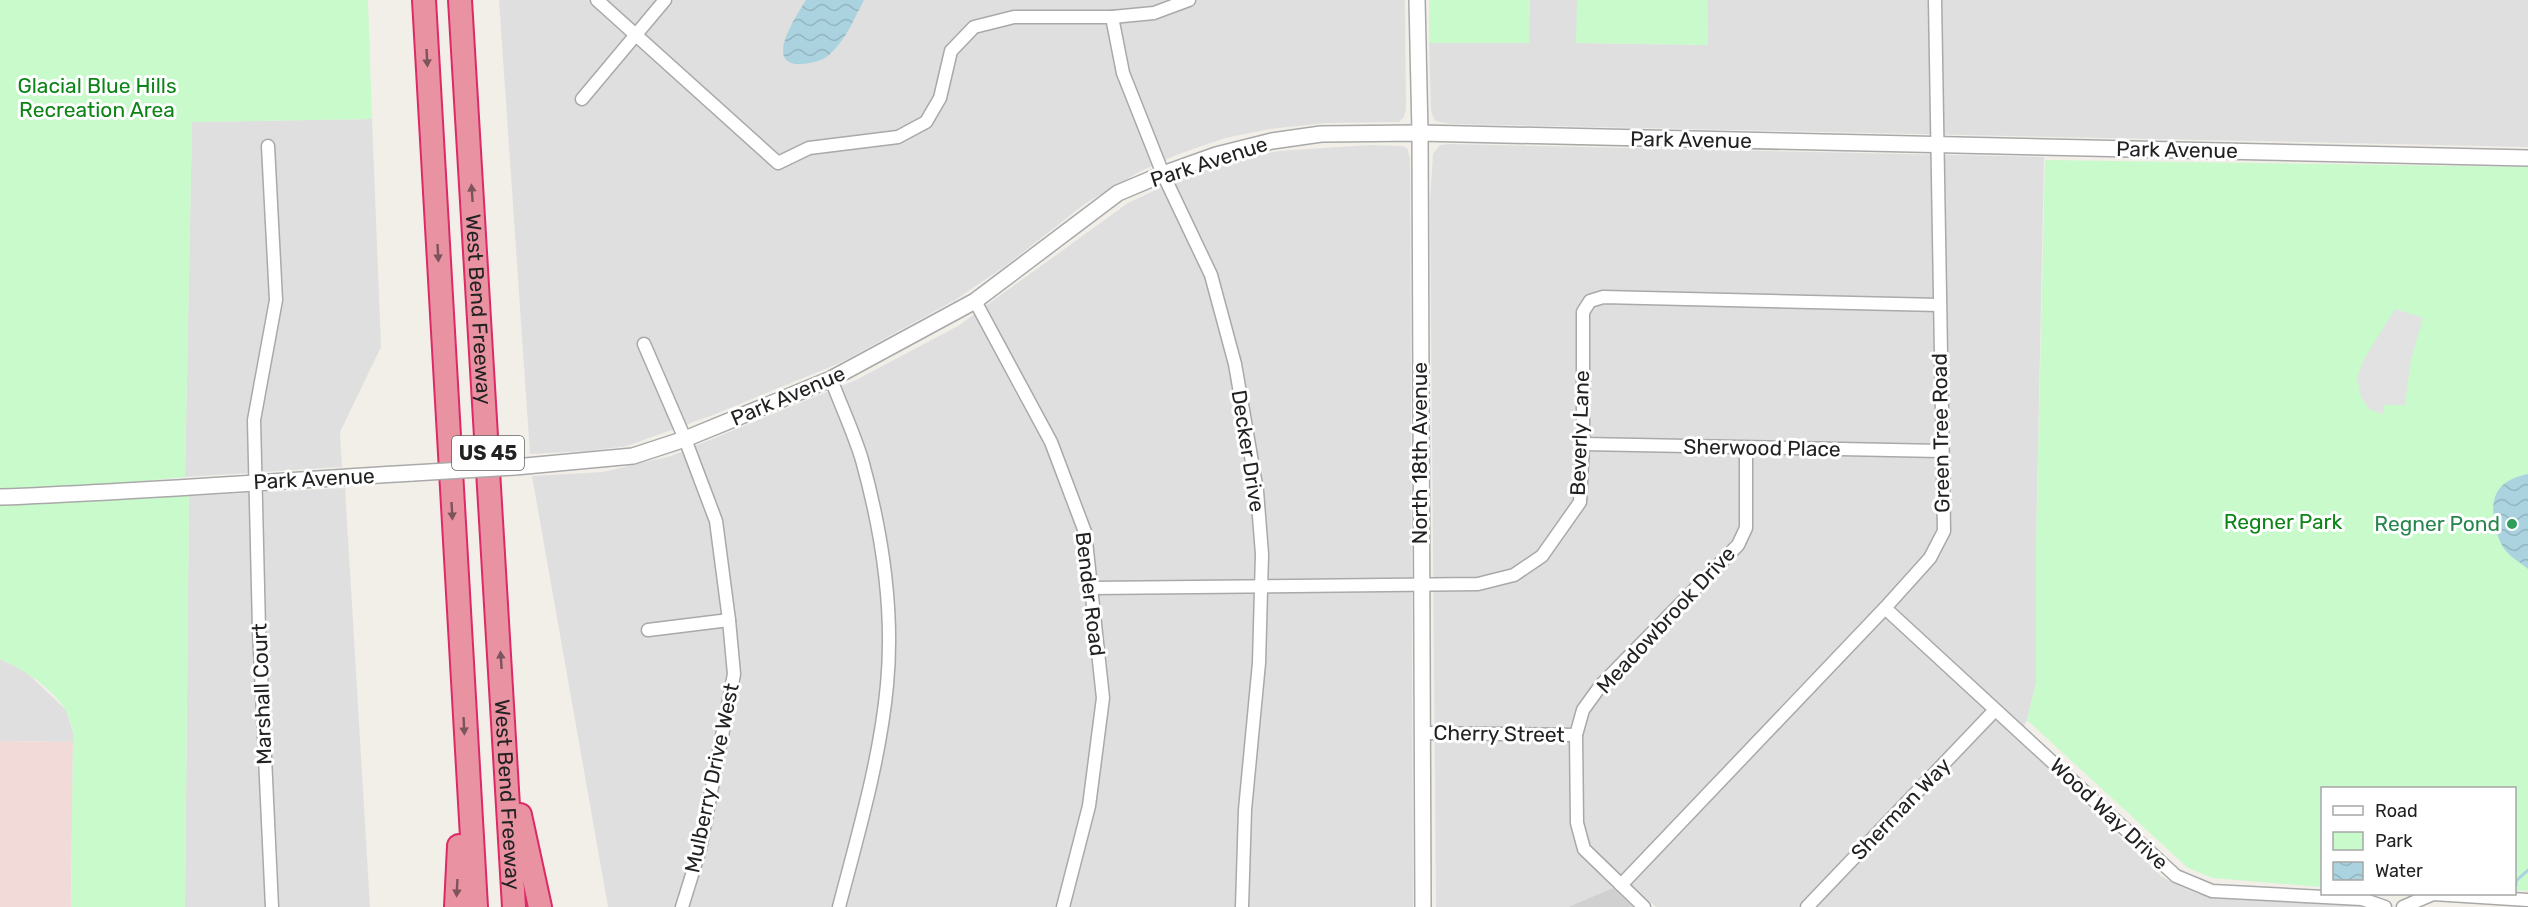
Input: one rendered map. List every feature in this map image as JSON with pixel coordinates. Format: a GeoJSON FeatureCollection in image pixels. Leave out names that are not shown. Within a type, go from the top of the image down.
{"type":"FeatureCollection","features":[{"type":"Feature","properties":{"kind":"highway","name":"West Bend Freeway"},"geometry":{"type":"LineString","coordinates":[[424,0],[466,767],[476,907]]}},
{"type":"Feature","properties":{"kind":"highway","name":"West Bend Freeway"},"geometry":{"type":"LineString","coordinates":[[460,0],[514,907]]}},
{"type":"Feature","properties":{"kind":"highway"},"geometry":{"type":"LineString","coordinates":[[506,751],[540,907]]}},
{"type":"Feature","properties":{"kind":"highway"},"geometry":{"type":"LineString","coordinates":[[456,907],[461,805],[466,767]]}},
{"type":"Feature","properties":{"kind":"street"},"geometry":{"type":"LineString","coordinates":[[597,0],[778,163],[809,148],[898,137],[926,122],[940,98],[951,51],[974,27],[1014,17],[1112,17],[1154,13],[1189,0]]}},
{"type":"Feature","properties":{"kind":"street"},"geometry":{"type":"LineString","coordinates":[[582,99],[665,0]]}},
{"type":"Feature","properties":{"kind":"street","name":"North 18th Avenue"},"geometry":{"type":"LineString","coordinates":[[1417,0],[1420,134],[1423,907]]}},
{"type":"Feature","properties":{"kind":"street","name":"Green Tree Road"},"geometry":{"type":"LineString","coordinates":[[1621,885],[1885,608],[1930,558],[1944,531],[1935,0]]}},
{"type":"Feature","properties":{"kind":"street","name":"Decker Drive"},"geometry":{"type":"LineString","coordinates":[[1112,17],[1123,73],[1164,174],[1211,276],[1235,364],[1257,491],[1262,554],[1258,663],[1245,810],[1242,907]]}},
{"type":"Feature","properties":{"kind":"street","name":"Park Avenue"},"geometry":{"type":"LineString","coordinates":[[0,497],[119,493],[256,482],[515,467],[633,456],[685,439],[831,380],[975,301],[1118,193],[1216,155],[1272,141],[1321,134],[1420,134],[2528,158]]}},
{"type":"Feature","properties":{"kind":"street","name":"Marshall Court"},"geometry":{"type":"LineString","coordinates":[[268,146],[276,300],[254,420],[259,629],[272,907]]}},
{"type":"Feature","properties":{"kind":"street","name":"Beverly Lane"},"geometry":{"type":"LineString","coordinates":[[1092,588],[1478,584],[1514,575],[1542,556],[1580,502],[1583,444],[1583,312],[1590,301],[1603,297],[1939,305]]}},
{"type":"Feature","properties":{"kind":"street","name":"Bender Road"},"geometry":{"type":"LineString","coordinates":[[975,301],[1051,442],[1085,532],[1103,698],[1089,806],[1063,907]]}},
{"type":"Feature","properties":{"kind":"street","name":"Mulberry Drive West"},"geometry":{"type":"LineString","coordinates":[[644,344],[685,439],[716,521],[734,674],[700,849],[682,907]]}},
{"type":"Feature","properties":{"kind":"street"},"geometry":{"type":"LineString","coordinates":[[831,380],[861,459],[879,537],[887,605],[885,695],[872,780],[839,907]]}},
{"type":"Feature","properties":{"kind":"street","name":"Sherwood Place"},"geometry":{"type":"LineString","coordinates":[[1583,444],[1941,451]]}},
{"type":"Feature","properties":{"kind":"street","name":"Meadowbrook Drive"},"geometry":{"type":"LineString","coordinates":[[1644,907],[1584,849],[1577,823],[1576,735],[1583,710],[1601,685],[1738,545],[1746,528],[1746,448]]}},
{"type":"Feature","properties":{"kind":"street","name":"Wood Way Drive"},"geometry":{"type":"LineString","coordinates":[[1885,608],[2176,876],[2212,891],[2362,899],[2385,907]]}},
{"type":"Feature","properties":{"kind":"street"},"geometry":{"type":"LineString","coordinates":[[648,630],[729,620]]}},
{"type":"Feature","properties":{"kind":"street","name":"Sherman Way"},"geometry":{"type":"LineString","coordinates":[[1808,907],[1995,710]]}},
{"type":"Feature","properties":{"kind":"street","name":"Cherry Street"},"geometry":{"type":"LineString","coordinates":[[1422,733],[1576,735]]}},
{"type":"Feature","properties":{"kind":"street"},"geometry":{"type":"LineString","coordinates":[[2403,907],[2431,895]]}},
{"type":"Feature","properties":{"kind":"street"},"geometry":{"type":"LineString","coordinates":[[2449,895],[2528,900]]}},
{"type":"Feature","properties":{"kind":"shaded area"},"geometry":{"type":"Polygon","coordinates":[[[499,0],[1405,0],[1406,109],[1404,117],[1399,122],[1326,123],[1270,129],[1225,138],[1176,155],[1139,172],[1086,203],[1004,267],[955,300],[842,362],[713,415],[627,446],[530,454],[499,0]]]}},
{"type":"Feature","properties":{"kind":"shaded area"},"geometry":{"type":"Polygon","coordinates":[[[1530,0],[1577,0],[1577,43],[1708,45],[1707,0],[2528,0],[2528,147],[1451,124],[1435,121],[1431,111],[1429,43],[1528,43],[1530,0]]]}},
{"type":"Feature","properties":{"kind":"shaded area"},"geometry":{"type":"Polygon","coordinates":[[[372,119],[381,347],[340,432],[342,467],[185,477],[192,122],[372,119]]]}},
{"type":"Feature","properties":{"kind":"shaded area"},"geometry":{"type":"Polygon","coordinates":[[[1369,145],[1403,146],[1407,148],[1410,158],[1413,907],[608,907],[532,476],[603,472],[671,456],[856,380],[958,326],[1128,203],[1186,176],[1230,161],[1279,151],[1369,145]]]}},
{"type":"Feature","properties":{"kind":"shaded area"},"geometry":{"type":"Polygon","coordinates":[[[1440,145],[2044,157],[2036,546],[2036,683],[2027,720],[2017,739],[2161,876],[2175,884],[2198,894],[2214,896],[2351,902],[2370,907],[1656,907],[1622,877],[1613,888],[1568,907],[1436,907],[1430,201],[1433,154],[1440,145]]]}},
{"type":"Feature","properties":{"kind":"shaded area"},"geometry":{"type":"Polygon","coordinates":[[[2395,309],[2423,318],[2411,359],[2405,405],[2384,405],[2383,414],[2369,409],[2361,397],[2357,378],[2363,361],[2395,309]]]}},
{"type":"Feature","properties":{"kind":"shaded area"},"geometry":{"type":"Polygon","coordinates":[[[345,488],[370,907],[185,907],[189,496],[345,488]]]}},
{"type":"Feature","properties":{"kind":"shaded area"},"geometry":{"type":"Polygon","coordinates":[[[0,659],[25,671],[66,710],[73,732],[73,742],[0,741],[0,659]]]}},
{"type":"Feature","properties":{"kind":"shaded area"},"geometry":{"type":"Polygon","coordinates":[[[0,741],[73,742],[71,907],[0,907],[0,741]]]}},
{"type":"Feature","properties":{"kind":"shaded area"},"geometry":{"type":"Polygon","coordinates":[[[1613,888],[1633,907],[1568,907],[1613,888]]]}},
{"type":"Feature","properties":{"kind":"green space","name":"Glacial Blue Hills Recreation Area"},"geometry":{"type":"Polygon","coordinates":[[[0,0],[368,0],[372,119],[192,122],[185,477],[67,488],[0,488],[0,0]]]}},
{"type":"Feature","properties":{"kind":"green space"},"geometry":{"type":"Polygon","coordinates":[[[1429,0],[1530,0],[1529,43],[1429,43],[1429,0]]]}},
{"type":"Feature","properties":{"kind":"green space"},"geometry":{"type":"Polygon","coordinates":[[[1577,0],[1707,0],[1708,45],[1576,43],[1577,0]]]}},
{"type":"Feature","properties":{"kind":"green space","name":"Regner Park"},"geometry":{"type":"Polygon","coordinates":[[[2045,160],[2528,167],[2528,891],[2516,890],[2516,787],[2321,787],[2321,887],[2213,878],[2188,868],[2027,720],[2036,683],[2036,546],[2045,160]]]}},
{"type":"Feature","properties":{"kind":"green space"},"geometry":{"type":"Polygon","coordinates":[[[189,496],[185,907],[71,907],[73,732],[66,711],[52,693],[18,668],[0,659],[0,504],[189,496]]]}},
{"type":"Feature","properties":{"kind":"water"},"geometry":{"type":"Polygon","coordinates":[[[806,0],[864,0],[845,36],[829,55],[810,63],[791,63],[784,57],[785,39],[806,0]]]}},
{"type":"Feature","properties":{"kind":"water","name":"Regner Pond"},"geometry":{"type":"Polygon","coordinates":[[[2528,474],[2528,569],[2511,556],[2502,545],[2495,525],[2493,506],[2498,491],[2503,485],[2509,480],[2528,474]]]}},
{"type":"Feature","properties":{"kind":"waterway"},"geometry":{"type":"LineString","coordinates":[[2516,885],[2516,881],[2528,870]]}},
{"type":"Feature","properties":{"kind":"place","name":"Regner Pond"},"geometry":{"type":"Point","coordinates":[2512,524]}}]}
